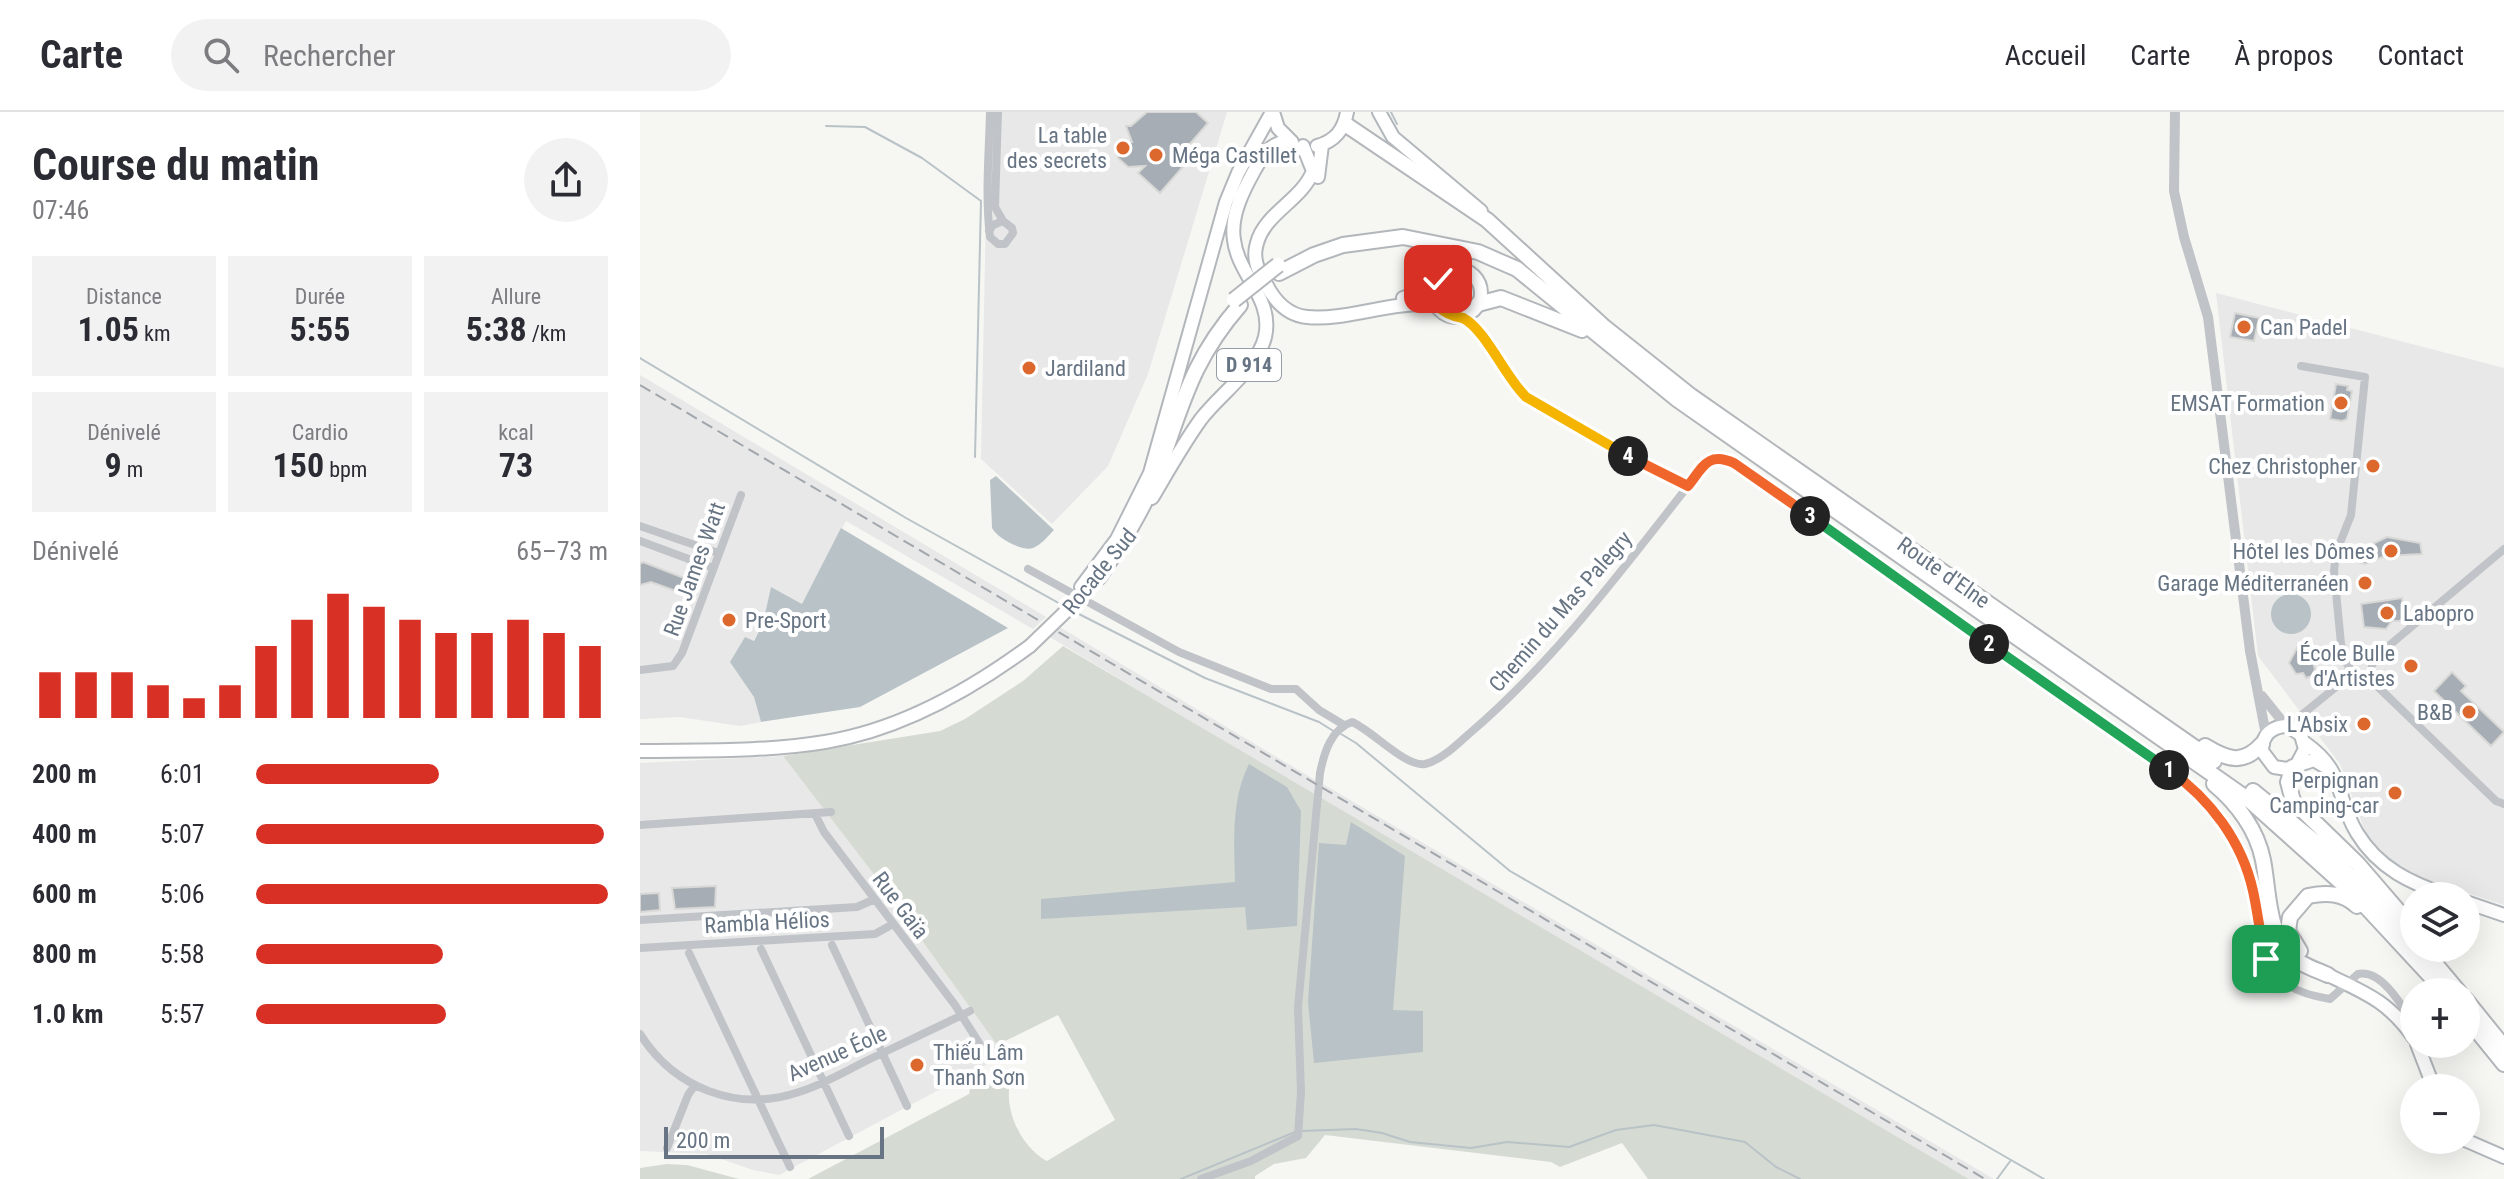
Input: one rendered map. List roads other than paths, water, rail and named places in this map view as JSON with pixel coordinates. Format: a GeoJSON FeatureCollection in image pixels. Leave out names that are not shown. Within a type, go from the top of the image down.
{"type":"FeatureCollection","features":[{"type":"Feature","properties":{"kind":"highway"},"geometry":{"type":"LineString","coordinates":[[1346,118],[1487,220],[1578,302]]}},
{"type":"Feature","properties":{"kind":"highway","name":"D 914"},"geometry":{"type":"LineString","coordinates":[[1168,414],[1193,356],[1209,329],[1279,269],[1311,247],[1342,237],[1372,231],[1421,230],[1448,234],[1494,249],[1524,264],[1578,302]]}},
{"type":"Feature","properties":{"kind":"highway","name":"D 914"},"geometry":{"type":"LineString","coordinates":[[1279,269],[1314,255],[1376,239],[1426,240],[1478,252],[1517,269],[1540,285],[1586,328],[1678,400]]}},
{"type":"Feature","properties":{"kind":"highway"},"geometry":{"type":"LineString","coordinates":[[1470,311],[1501,298],[1580,328],[1662,392],[1678,400]]}},
{"type":"Feature","properties":{"kind":"highway","name":"D 914"},"geometry":{"type":"LineString","coordinates":[[1099,577],[1137,517],[1152,486],[1186,388],[1198,363],[1237,302]]}},
{"type":"Feature","properties":{"kind":"highway","name":"Route d'Elne"},"geometry":{"type":"LineString","coordinates":[[1578,302],[1691,396],[2255,793],[2319,845],[2400,926]]}},
{"type":"Feature","properties":{"kind":"highway","name":"Route d'Elne"},"geometry":{"type":"LineString","coordinates":[[1678,400],[2206,767],[2313,854],[2432,978]]}},
{"type":"Feature","properties":{"kind":"highway"},"geometry":{"type":"LineString","coordinates":[[1978,596],[2059,646],[2221,756],[2245,759],[2264,739]]}},
{"type":"Feature","properties":{"kind":"highway"},"geometry":{"type":"LineString","coordinates":[[2122,710],[2224,792],[2240,812],[2259,846],[2273,921],[2281,941],[2303,965],[2328,975]]}},
{"type":"Feature","properties":{"kind":"highway"},"geometry":{"type":"LineString","coordinates":[[2295,765],[2288,782],[2293,801],[2358,864],[2400,914]]}},
{"type":"Feature","properties":{"kind":"highway"},"geometry":{"type":"LineString","coordinates":[[2328,975],[2303,955],[2291,941],[2288,931],[2290,917],[2298,905],[2308,896],[2320,893],[2343,896],[2351,901],[2425,978]]}},
{"type":"Feature","properties":{"kind":"highway"},"geometry":{"type":"LineString","coordinates":[[2435,962],[2449,978]]}},
{"type":"Feature","properties":{"kind":"highway"},"geometry":{"type":"LineString","coordinates":[[2480,1016],[2499,1041]]}},
{"type":"Feature","properties":{"kind":"highway"},"geometry":{"type":"LineString","coordinates":[[2480,1035],[2504,1067]]}},
{"type":"Feature","properties":{"kind":"highway"},"geometry":{"type":"LineString","coordinates":[[2480,1040],[2504,1067]]}},
{"type":"Feature","properties":{"kind":"main road"},"geometry":{"type":"LineString","coordinates":[[1272,112],[1278,128],[1289,141],[1303,146],[1322,145],[1336,137],[1346,118]]}},
{"type":"Feature","properties":{"kind":"main road","name":"Rocade Sud"},"geometry":{"type":"LineString","coordinates":[[1084,589],[1117,539],[1139,497],[1168,414],[1226,202],[1238,173],[1272,112]]}},
{"type":"Feature","properties":{"kind":"main road"},"geometry":{"type":"LineString","coordinates":[[1379,112],[1393,137],[1477,206],[1487,220]]}},
{"type":"Feature","properties":{"kind":"main road","name":"Rocade Sud"},"geometry":{"type":"LineString","coordinates":[[640,748],[776,748],[859,735],[950,698],[1028,644],[1099,577],[1128,540],[1200,420],[1260,351],[1267,323],[1265,309],[1240,261],[1233,226],[1238,205],[1269,148],[1278,142],[1289,141]]}},
{"type":"Feature","properties":{"kind":"main road"},"geometry":{"type":"LineString","coordinates":[[1303,146],[1313,171],[1308,184],[1261,231],[1256,244],[1257,268],[1281,306],[1306,317],[1397,304],[1436,305],[1451,317],[1470,311],[1480,289],[1475,278],[1465,271],[1456,270],[1443,274],[1434,287],[1395,299],[1310,311],[1300,309],[1281,297],[1268,274],[1263,247],[1276,226],[1311,191],[1318,177],[1322,145]]}},
{"type":"Feature","properties":{"kind":"main road"},"geometry":{"type":"LineString","coordinates":[[1434,287],[1436,305]]}},
{"type":"Feature","properties":{"kind":"main road"},"geometry":{"type":"LineString","coordinates":[[2339,782],[2323,764],[2314,760],[2274,767],[2264,757],[2264,739],[2271,729],[2287,726],[2322,756],[2339,782],[2356,832],[2378,859],[2410,882]]}},
{"type":"Feature","properties":{"kind":"main road"},"geometry":{"type":"LineString","coordinates":[[2295,765],[2304,755],[2303,739]]}},
{"type":"Feature","properties":{"kind":"main road"},"geometry":{"type":"LineString","coordinates":[[2480,907],[2504,915]]}},
{"type":"Feature","properties":{"kind":"main road"},"geometry":{"type":"LineString","coordinates":[[2328,975],[2378,999],[2400,1019]]}},
{"type":"Feature","properties":{"kind":"main road"},"geometry":{"type":"LineString","coordinates":[[2480,1147],[2504,1157]]}},
{"type":"Feature","properties":{"kind":"street"},"geometry":{"type":"LineString","coordinates":[[990,112],[989,231],[993,241],[1005,244],[1013,233],[995,207],[998,112]]}},
{"type":"Feature","properties":{"kind":"street"},"geometry":{"type":"LineString","coordinates":[[2175,112],[2174,191],[2208,317],[2264,739]]}},
{"type":"Feature","properties":{"kind":"street"},"geometry":{"type":"LineString","coordinates":[[989,231],[993,225],[1003,221]]}},
{"type":"Feature","properties":{"kind":"street"},"geometry":{"type":"LineString","coordinates":[[1470,311],[1478,333],[1513,384],[1526,397],[1657,472],[1688,486],[1715,458],[1734,463],[2195,789],[2221,821],[2244,864],[2252,888],[2263,948],[2271,970],[2280,981],[2303,994],[2332,999],[2358,974],[2371,974],[2400,1005]]}},
{"type":"Feature","properties":{"kind":"street"},"geometry":{"type":"LineString","coordinates":[[2301,366],[2365,377],[2351,515],[2336,553],[2334,567],[2341,644],[2348,668],[2359,680],[2376,685],[2496,801],[2504,804]]}},
{"type":"Feature","properties":{"kind":"street","name":"Chemin du Mas Palegry"},"geometry":{"type":"LineString","coordinates":[[1342,727],[1352,722],[1364,727],[1413,764],[1426,764],[1444,755],[1528,680],[1594,604],[1688,486]]}},
{"type":"Feature","properties":{"kind":"street","name":"Rue James Watt"},"geometry":{"type":"LineString","coordinates":[[640,670],[663,670],[678,660],[741,495]]}},
{"type":"Feature","properties":{"kind":"street"},"geometry":{"type":"LineString","coordinates":[[640,526],[718,553]]}},
{"type":"Feature","properties":{"kind":"street"},"geometry":{"type":"LineString","coordinates":[[640,541],[713,568]]}},
{"type":"Feature","properties":{"kind":"street"},"geometry":{"type":"LineString","coordinates":[[2303,739],[2306,719],[2372,669],[2379,654],[2504,549]]}},
{"type":"Feature","properties":{"kind":"street"},"geometry":{"type":"LineString","coordinates":[[1028,569],[1179,652],[1271,689],[1296,689],[1342,727],[1324,751],[1320,773],[1298,1007],[1301,1092],[1298,1136],[1251,1161],[1201,1179]]}},
{"type":"Feature","properties":{"kind":"street"},"geometry":{"type":"LineString","coordinates":[[2342,635],[2372,669],[2376,685]]}},
{"type":"Feature","properties":{"kind":"street"},"geometry":{"type":"LineString","coordinates":[[2255,683],[2287,726],[2332,691],[2361,655],[2379,654]]}},
{"type":"Feature","properties":{"kind":"street"},"geometry":{"type":"LineString","coordinates":[[640,825],[831,812]]}},
{"type":"Feature","properties":{"kind":"street","name":"Rue Gaïa"},"geometry":{"type":"LineString","coordinates":[[815,814],[824,832],[893,924],[966,1013],[988,1057]]}},
{"type":"Feature","properties":{"kind":"street","name":"Rambla Hélios"},"geometry":{"type":"LineString","coordinates":[[640,920],[857,907],[875,899]]}},
{"type":"Feature","properties":{"kind":"street","name":"Rambla Hélios"},"geometry":{"type":"LineString","coordinates":[[640,948],[875,934],[893,924]]}},
{"type":"Feature","properties":{"kind":"street"},"geometry":{"type":"LineString","coordinates":[[832,945],[907,1106]]}},
{"type":"Feature","properties":{"kind":"street"},"geometry":{"type":"LineString","coordinates":[[761,949],[849,1136]]}},
{"type":"Feature","properties":{"kind":"street"},"geometry":{"type":"LineString","coordinates":[[689,953],[790,1167]]}},
{"type":"Feature","properties":{"kind":"street","name":"Avenue Éole"},"geometry":{"type":"LineString","coordinates":[[640,1034],[662,1062],[695,1085],[727,1097],[759,1100],[800,1092],[966,1013]]}},
{"type":"Feature","properties":{"kind":"street"},"geometry":{"type":"LineString","coordinates":[[667,1148],[695,1085]]}},
{"type":"Feature","properties":{"kind":"waterway"},"geometry":{"type":"LineString","coordinates":[[1391,112],[1397,124]]}},
{"type":"Feature","properties":{"kind":"waterway"},"geometry":{"type":"LineString","coordinates":[[826,126],[865,127],[922,158],[981,201],[975,457]]}},
{"type":"Feature","properties":{"kind":"waterway"},"geometry":{"type":"LineString","coordinates":[[640,358],[906,518],[1064,606]]}},
{"type":"Feature","properties":{"kind":"waterway"},"geometry":{"type":"LineString","coordinates":[[1073,611],[1205,678],[1319,722],[1335,732]]}},
{"type":"Feature","properties":{"kind":"waterway"},"geometry":{"type":"LineString","coordinates":[[1341,734],[1356,743],[1510,871],[2011,1160]]}},
{"type":"Feature","properties":{"kind":"waterway"},"geometry":{"type":"LineString","coordinates":[[1301,1131],[1356,1129],[1410,1142],[1471,1148],[1507,1142],[1569,1147],[1616,1130],[1654,1125],[1745,1142],[1776,1167],[1800,1179]]}},
{"type":"Feature","properties":{"kind":"waterway"},"geometry":{"type":"LineString","coordinates":[[1181,1179],[1295,1132]]}},
{"type":"Feature","properties":{"kind":"waterway"},"geometry":{"type":"LineString","coordinates":[[1997,1179],[2011,1160],[2044,1179]]}},
{"type":"Feature","properties":{"kind":"railway"},"geometry":{"type":"LineString","coordinates":[[640,385],[1985,1179]]}},
{"type":"Feature","properties":{"kind":"place","name":"La table des secrets"},"geometry":{"type":"Point","coordinates":[1123,148]}},
{"type":"Feature","properties":{"kind":"place","name":"Méga Castillet"},"geometry":{"type":"Point","coordinates":[1156,155]}},
{"type":"Feature","properties":{"kind":"place","name":"Can Padel"},"geometry":{"type":"Point","coordinates":[2244,327]}},
{"type":"Feature","properties":{"kind":"place","name":"Jardiland"},"geometry":{"type":"Point","coordinates":[1029,368]}},
{"type":"Feature","properties":{"kind":"place","name":"EMSAT Formation"},"geometry":{"type":"Point","coordinates":[2341,403]}},
{"type":"Feature","properties":{"kind":"place","name":"Chez Christopher"},"geometry":{"type":"Point","coordinates":[2373,466]}},
{"type":"Feature","properties":{"kind":"place","name":"Hôtel les Dômes"},"geometry":{"type":"Point","coordinates":[2391,551]}},
{"type":"Feature","properties":{"kind":"place","name":"Garage Méditerranéen"},"geometry":{"type":"Point","coordinates":[2365,583]}},
{"type":"Feature","properties":{"kind":"place","name":"Labopro"},"geometry":{"type":"Point","coordinates":[2387,613]}},
{"type":"Feature","properties":{"kind":"place","name":"Pre-Sport"},"geometry":{"type":"Point","coordinates":[729,620]}},
{"type":"Feature","properties":{"kind":"place","name":"École Bulle d'Artistes"},"geometry":{"type":"Point","coordinates":[2411,666]}},
{"type":"Feature","properties":{"kind":"place","name":"B&B"},"geometry":{"type":"Point","coordinates":[2469,712]}},
{"type":"Feature","properties":{"kind":"place","name":"L'Absix"},"geometry":{"type":"Point","coordinates":[2364,724]}},
{"type":"Feature","properties":{"kind":"place","name":"Perpignan Camping-car"},"geometry":{"type":"Point","coordinates":[2395,793]}},
{"type":"Feature","properties":{"kind":"place","name":"Thiếu Lâm Thanh Sơn"},"geometry":{"type":"Point","coordinates":[917,1065]}}]}
